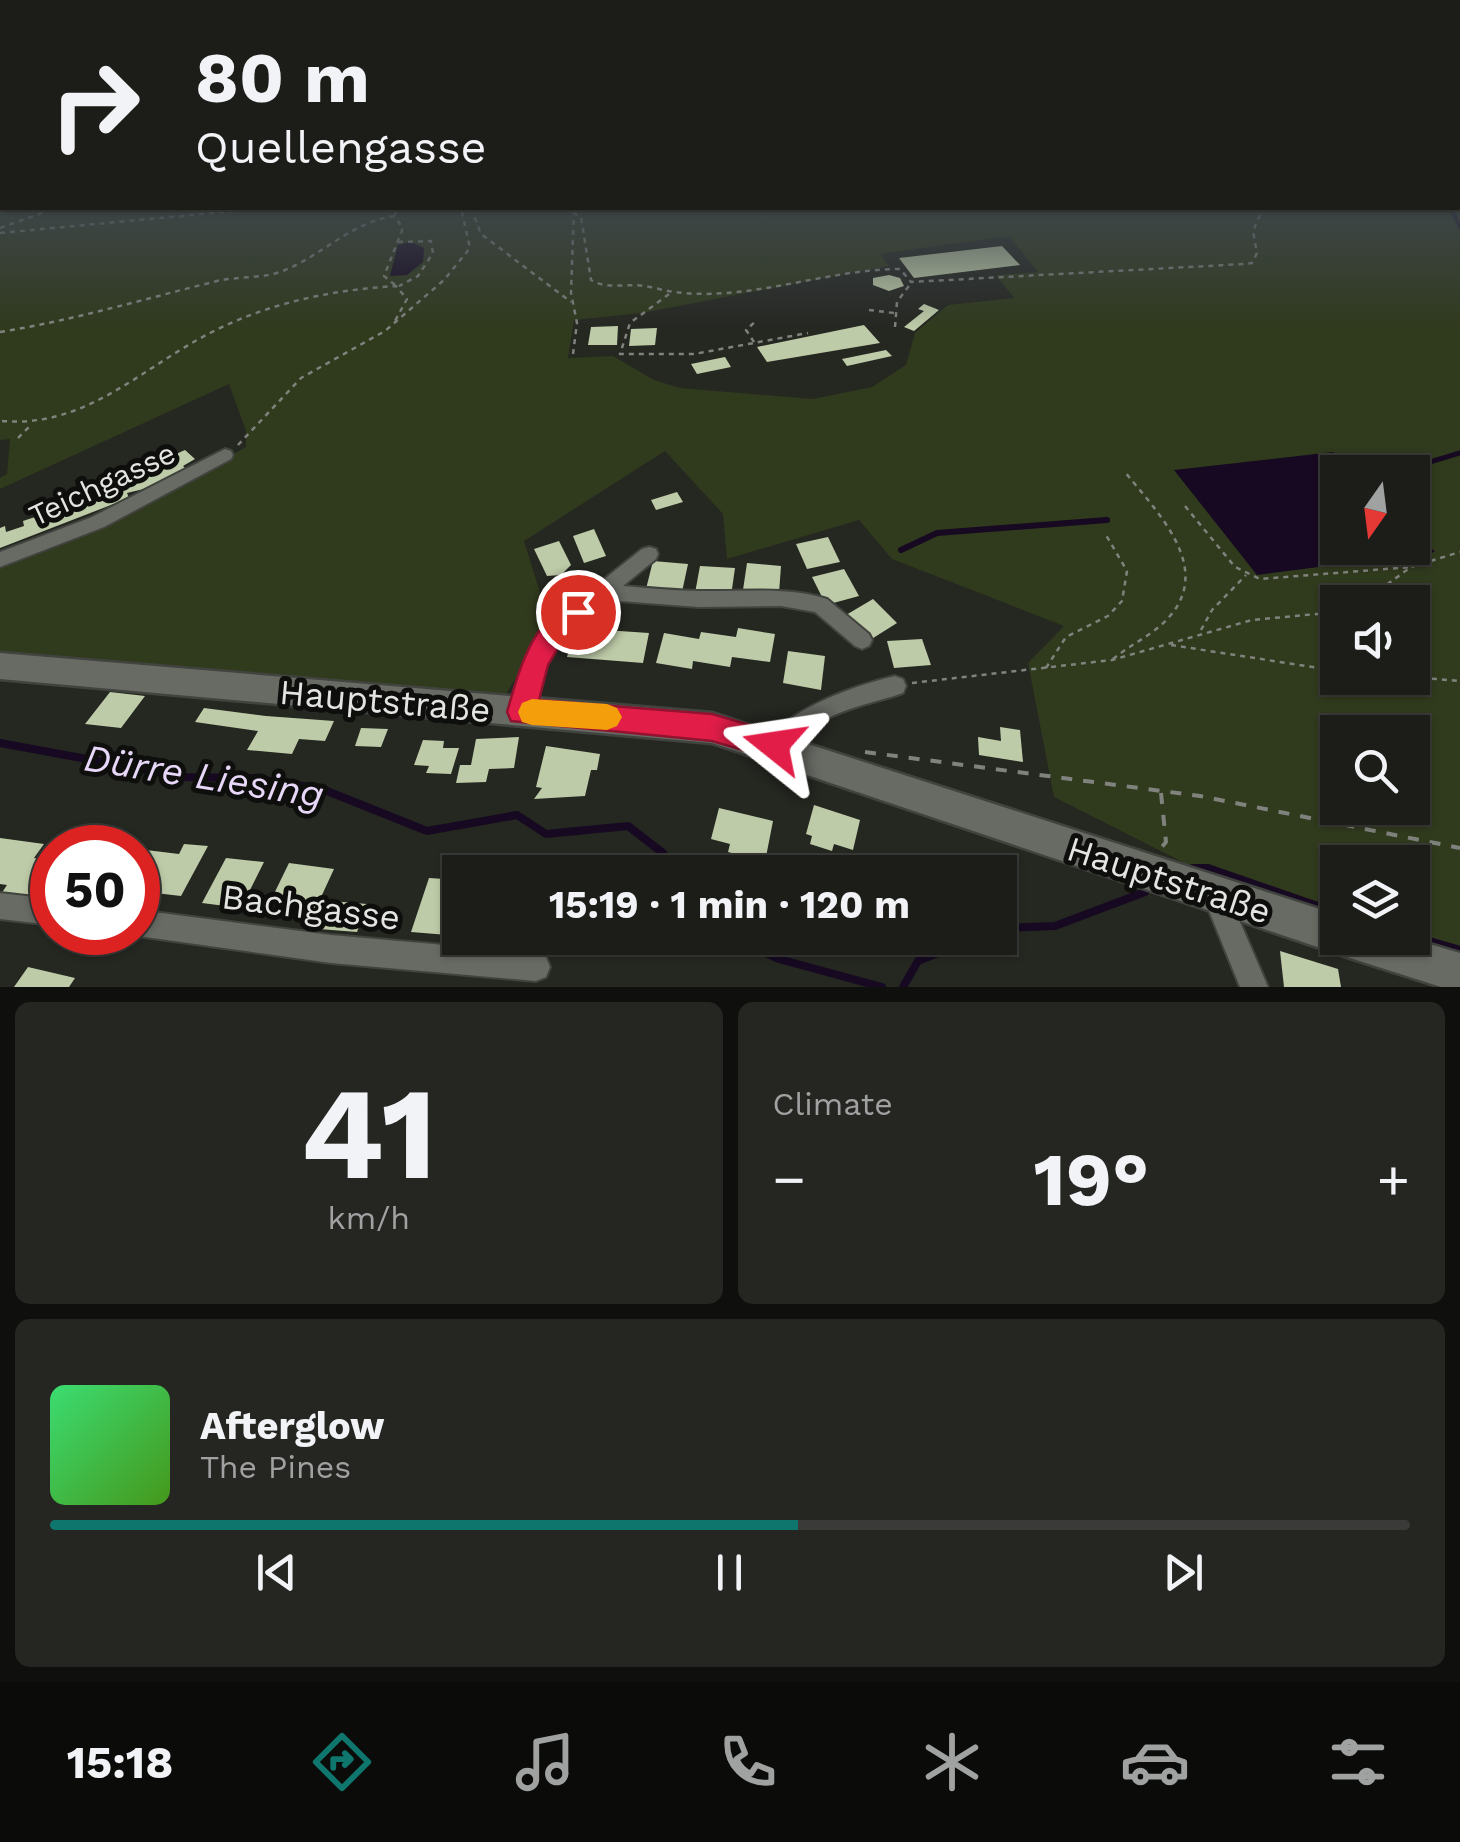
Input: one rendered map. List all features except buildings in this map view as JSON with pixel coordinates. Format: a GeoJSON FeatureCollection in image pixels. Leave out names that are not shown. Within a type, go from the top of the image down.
{"type":"FeatureCollection","features":[{"type":"Feature","properties":{"kind":"main road","name":"Hauptstraße"},"geometry":{"type":"LineString","coordinates":[[0,666],[712,728],[774,745],[1320,928]]}},
{"type":"Feature","properties":{"kind":"main road"},"geometry":{"type":"LineString","coordinates":[[1402,955],[1460,973]]}},
{"type":"Feature","properties":{"kind":"street","name":"Teichgasse"},"geometry":{"type":"LineString","coordinates":[[0,560],[98,522],[230,453]]}},
{"type":"Feature","properties":{"kind":"street"},"geometry":{"type":"LineString","coordinates":[[521,712],[536,662],[555,630],[649,554]]}},
{"type":"Feature","properties":{"kind":"street"},"geometry":{"type":"LineString","coordinates":[[602,592],[714,600],[781,598],[820,605],[862,640]]}},
{"type":"Feature","properties":{"kind":"street"},"geometry":{"type":"LineString","coordinates":[[774,745],[805,717],[854,695],[896,686]]}},
{"type":"Feature","properties":{"kind":"street"},"geometry":{"type":"LineString","coordinates":[[1216,896],[1254,987]]}},
{"type":"Feature","properties":{"kind":"street"},"geometry":{"type":"LineString","coordinates":[[0,906],[30,909]]}},
{"type":"Feature","properties":{"kind":"street","name":"Bachgasse"},"geometry":{"type":"LineString","coordinates":[[160,926],[331,949],[536,967]]}},
{"type":"Feature","properties":{"kind":"path"},"geometry":{"type":"LineString","coordinates":[[0,332],[82,319],[221,280],[284,271],[339,236]]}},
{"type":"Feature","properties":{"kind":"path"},"geometry":{"type":"LineString","coordinates":[[396,321],[407,299],[384,276],[400,236]]}},
{"type":"Feature","properties":{"kind":"path"},"geometry":{"type":"LineString","coordinates":[[230,453],[305,374],[396,321],[444,280],[470,248],[467,236]]}},
{"type":"Feature","properties":{"kind":"path"},"geometry":{"type":"LineString","coordinates":[[484,236],[550,290],[571,302]]}},
{"type":"Feature","properties":{"kind":"path"},"geometry":{"type":"LineString","coordinates":[[573,236],[571,302],[577,323],[573,354]]}},
{"type":"Feature","properties":{"kind":"path"},"geometry":{"type":"LineString","coordinates":[[586,236],[591,280],[607,287],[646,286],[670,293],[739,290],[875,268],[900,269],[911,282]]}},
{"type":"Feature","properties":{"kind":"path"},"geometry":{"type":"LineString","coordinates":[[895,326],[897,302],[911,282],[982,272],[1046,274],[1200,264],[1237,267],[1252,262],[1257,253],[1254,236]]}},
{"type":"Feature","properties":{"kind":"path"},"geometry":{"type":"LineString","coordinates":[[2,420],[31,426],[68,416],[135,380],[201,337],[264,308],[397,287],[418,276],[434,253],[431,240],[398,242]]}},
{"type":"Feature","properties":{"kind":"path"},"geometry":{"type":"LineString","coordinates":[[670,293],[630,323],[620,354],[694,354],[808,334]]}},
{"type":"Feature","properties":{"kind":"path"},"geometry":{"type":"LineString","coordinates":[[869,310],[896,313]]}},
{"type":"Feature","properties":{"kind":"path"},"geometry":{"type":"LineString","coordinates":[[755,344],[746,330],[758,320]]}},
{"type":"Feature","properties":{"kind":"path"},"geometry":{"type":"LineString","coordinates":[[18,438],[31,426]]}},
{"type":"Feature","properties":{"kind":"path"},"geometry":{"type":"LineString","coordinates":[[1112,660],[1170,617],[1180,602],[1187,576],[1174,538],[1125,472]]}},
{"type":"Feature","properties":{"kind":"path"},"geometry":{"type":"LineString","coordinates":[[1185,506],[1235,566],[1247,574],[1274,581],[1412,566],[1460,552]]}},
{"type":"Feature","properties":{"kind":"path"},"geometry":{"type":"LineString","coordinates":[[1045,670],[1066,637],[1108,616],[1122,601],[1127,572],[1106,534]]}},
{"type":"Feature","properties":{"kind":"path"},"geometry":{"type":"LineString","coordinates":[[1387,585],[1412,566]]}},
{"type":"Feature","properties":{"kind":"path"},"geometry":{"type":"LineString","coordinates":[[1200,632],[1212,610],[1247,574]]}},
{"type":"Feature","properties":{"kind":"path"},"geometry":{"type":"LineString","coordinates":[[896,686],[1112,660],[1252,620],[1320,614]]}},
{"type":"Feature","properties":{"kind":"path"},"geometry":{"type":"LineString","coordinates":[[1170,645],[1320,669]]}},
{"type":"Feature","properties":{"kind":"path"},"geometry":{"type":"LineString","coordinates":[[1430,679],[1460,681]]}},
{"type":"Feature","properties":{"kind":"path"},"geometry":{"type":"LineString","coordinates":[[856,751],[1161,792],[1355,824],[1460,848]]}},
{"type":"Feature","properties":{"kind":"path"},"geometry":{"type":"LineString","coordinates":[[1145,872],[1150,854],[1166,842],[1161,792]]}},
{"type":"Feature","properties":{"kind":"green space"},"geometry":{"type":"Polygon","coordinates":[[[0,236],[1009,236],[880,254],[889,266],[642,313],[574,320],[568,358],[613,356],[654,380],[680,388],[813,399],[872,387],[906,365],[915,333],[948,305],[1014,298],[996,275],[1038,272],[1009,236],[1460,236],[1460,958],[1430,949],[1430,845],[1320,845],[1320,915],[1222,882],[1054,797],[1028,663],[1064,626],[892,559],[859,520],[727,559],[723,514],[665,451],[524,541],[550,624],[502,700],[0,654],[0,565],[132,513],[246,447],[246,431],[229,384],[0,489],[0,478],[7,474],[10,439],[0,440],[0,236]]]}},
{"type":"Feature","properties":{"kind":"shaded area"},"geometry":{"type":"Polygon","coordinates":[[[411,242],[424,248],[423,262],[407,275],[390,276],[398,245],[411,242]]]}},
{"type":"Feature","properties":{"kind":"shaded area"},"geometry":{"type":"Polygon","coordinates":[[[1333,452],[1336,455],[1320,455],[1320,565],[1334,565],[1257,575],[1174,470],[1333,452]]]}},
{"type":"Feature","properties":{"kind":"waterway"},"geometry":{"type":"LineString","coordinates":[[1430,462],[1460,453]]}},
{"type":"Feature","properties":{"kind":"waterway"},"geometry":{"type":"LineString","coordinates":[[901,550],[937,533],[1107,520]]}},
{"type":"Feature","properties":{"kind":"waterway","name":"Dürre Liesing"},"geometry":{"type":"LineString","coordinates":[[0,743],[184,777],[250,778],[322,789],[427,831],[517,815],[546,834],[628,826],[664,855]]}},
{"type":"Feature","properties":{"kind":"waterway","name":"Dürre Liesing"},"geometry":{"type":"LineString","coordinates":[[1192,868],[1208,868],[1320,907]]}},
{"type":"Feature","properties":{"kind":"waterway","name":"Dürre Liesing"},"geometry":{"type":"LineString","coordinates":[[1017,927],[1055,926],[1145,892]]}},
{"type":"Feature","properties":{"kind":"waterway","name":"Dürre Liesing"},"geometry":{"type":"LineString","coordinates":[[1430,941],[1460,950]]}},
{"type":"Feature","properties":{"kind":"waterway","name":"Dürre Liesing"},"geometry":{"type":"LineString","coordinates":[[770,955],[882,987]]}},
{"type":"Feature","properties":{"kind":"waterway","name":"Dürre Liesing"},"geometry":{"type":"LineString","coordinates":[[903,987],[918,961],[933,955]]}},
{"type":"Feature","properties":{"kind":"slow traffic"},"geometry":{"type":"LineString","coordinates":[[532,712],[607,717]]}},
{"type":"Feature","properties":{"kind":"route"},"geometry":{"type":"LineString","coordinates":[[578,612],[555,630],[536,662],[521,712],[632,718],[712,728],[774,745]]}}]}
